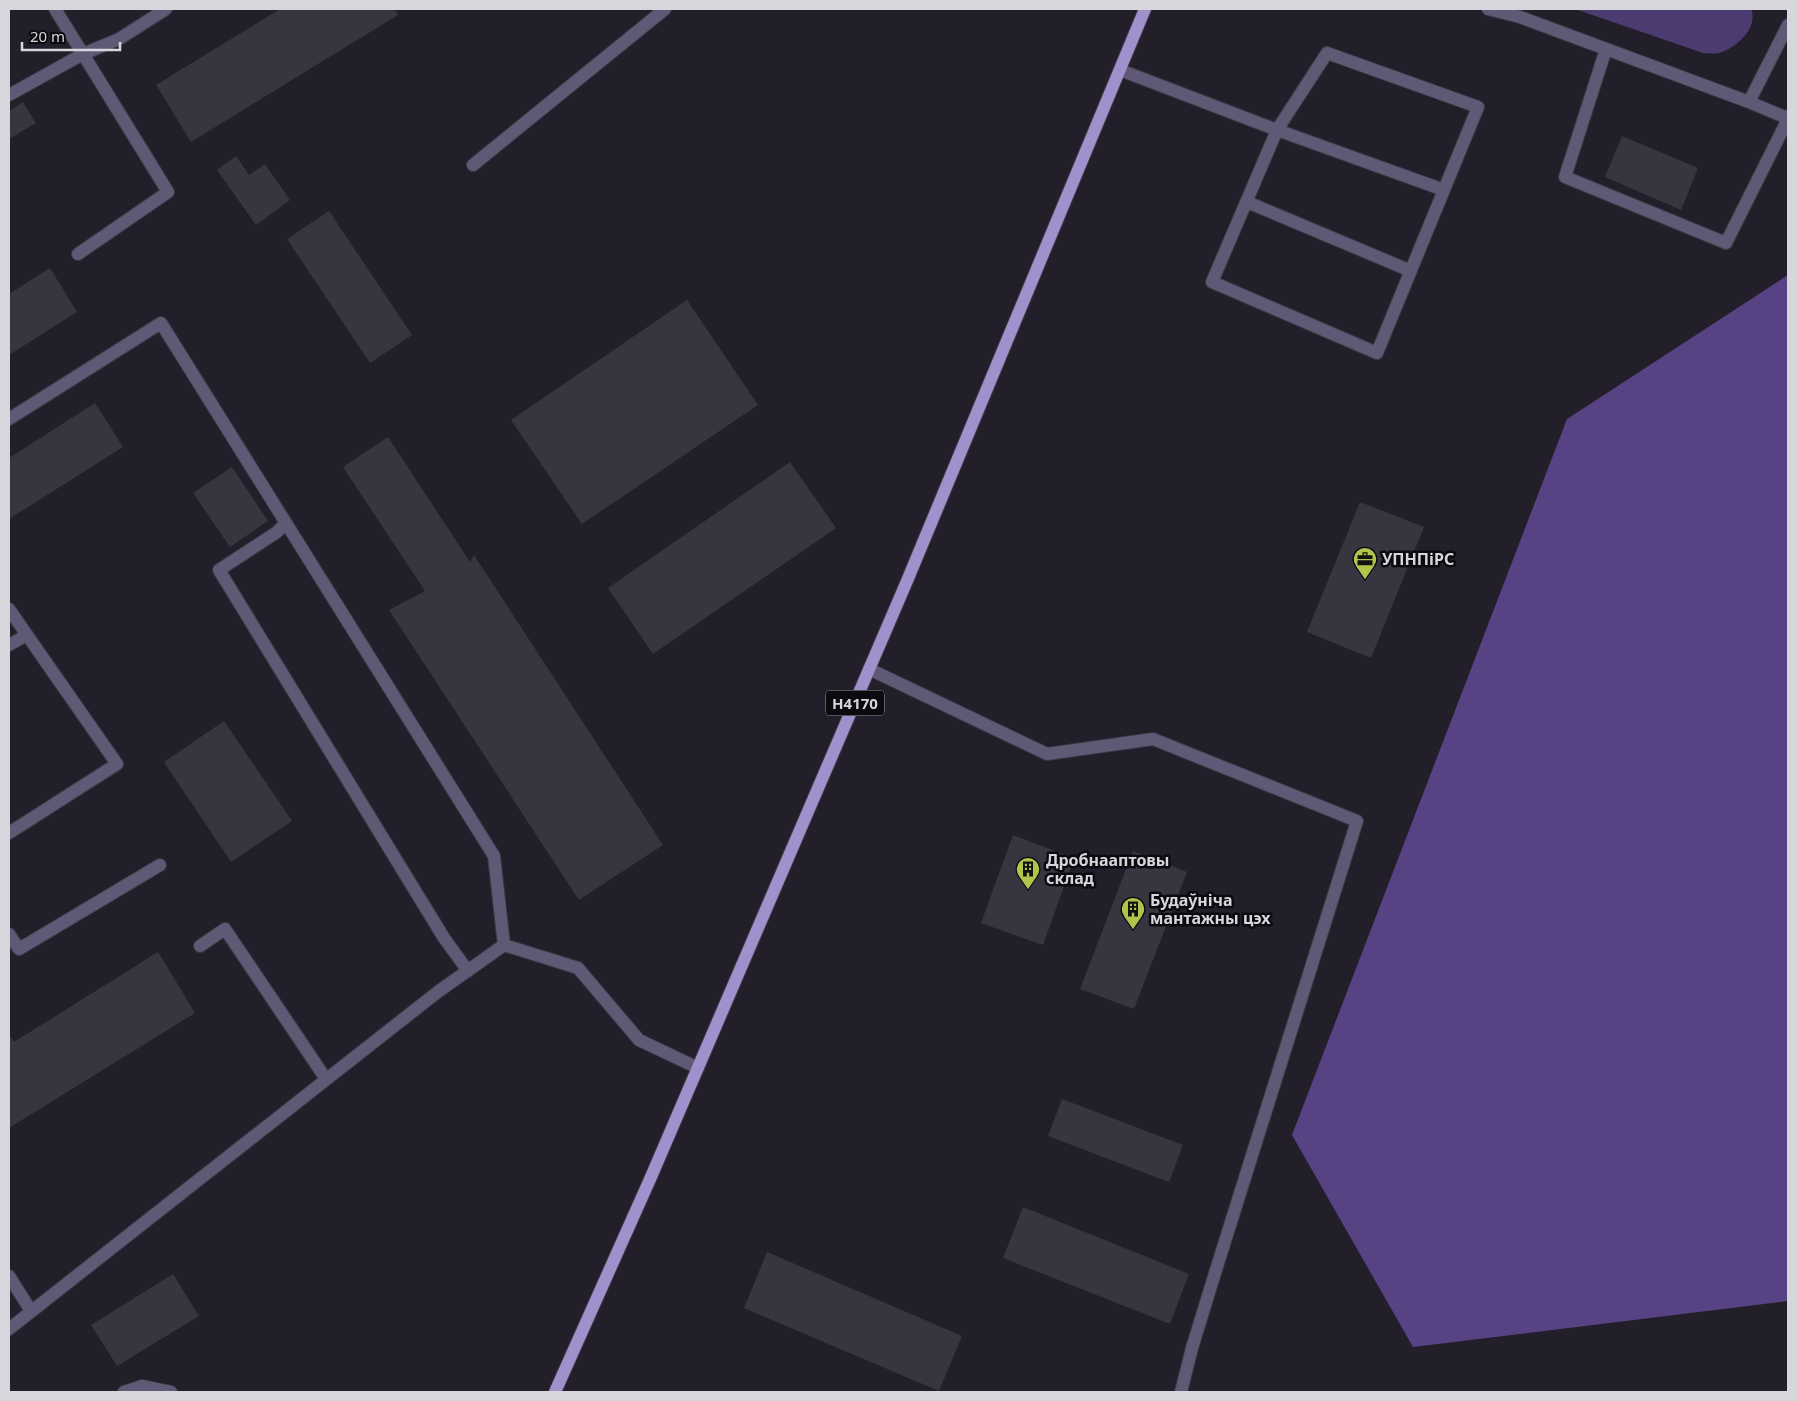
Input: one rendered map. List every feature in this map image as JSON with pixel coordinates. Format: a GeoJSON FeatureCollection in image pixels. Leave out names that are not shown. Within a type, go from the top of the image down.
{"type":"FeatureCollection","features":[{"type":"Feature","properties":{"kind":"main road","name":"Н4170"},"geometry":{"type":"LineString","coordinates":[[555,1392],[652,1177],[870,669],[1145,9]]}},
{"type":"Feature","properties":{"kind":"lane"},"geometry":{"type":"LineString","coordinates":[[55,9],[168,192],[78,254]]}},
{"type":"Feature","properties":{"kind":"lane"},"geometry":{"type":"LineString","coordinates":[[9,95],[83,54],[119,39],[166,9]]}},
{"type":"Feature","properties":{"kind":"lane"},"geometry":{"type":"LineString","coordinates":[[473,165],[665,9]]}},
{"type":"Feature","properties":{"kind":"lane"},"geometry":{"type":"LineString","coordinates":[[1488,9],[1521,13],[1606,49],[1788,118],[1726,243],[1565,177],[1606,49]]}},
{"type":"Feature","properties":{"kind":"lane"},"geometry":{"type":"LineString","coordinates":[[1749,102],[1788,25]]}},
{"type":"Feature","properties":{"kind":"lane"},"geometry":{"type":"LineString","coordinates":[[1327,53],[1478,107],[1444,190],[1377,353],[1212,282],[1277,130],[1327,53]]}},
{"type":"Feature","properties":{"kind":"lane"},"geometry":{"type":"LineString","coordinates":[[1120,70],[1277,130],[1444,190]]}},
{"type":"Feature","properties":{"kind":"lane"},"geometry":{"type":"LineString","coordinates":[[1247,202],[1411,271]]}},
{"type":"Feature","properties":{"kind":"lane"},"geometry":{"type":"LineString","coordinates":[[9,419],[161,323],[494,856],[504,945]]}},
{"type":"Feature","properties":{"kind":"lane"},"geometry":{"type":"LineString","coordinates":[[286,523],[277,532],[219,570],[444,938],[468,971]]}},
{"type":"Feature","properties":{"kind":"lane"},"geometry":{"type":"LineString","coordinates":[[9,609],[117,764],[9,833]]}},
{"type":"Feature","properties":{"kind":"lane"},"geometry":{"type":"LineString","coordinates":[[9,645],[27,634]]}},
{"type":"Feature","properties":{"kind":"lane"},"geometry":{"type":"LineString","coordinates":[[870,669],[1046,754],[1153,739],[1357,821],[1212,1282],[1180,1392]]}},
{"type":"Feature","properties":{"kind":"lane"},"geometry":{"type":"LineString","coordinates":[[9,934],[19,949],[160,864]]}},
{"type":"Feature","properties":{"kind":"lane"},"geometry":{"type":"LineString","coordinates":[[200,946],[225,929],[326,1079]]}},
{"type":"Feature","properties":{"kind":"lane"},"geometry":{"type":"LineString","coordinates":[[9,1329],[439,991],[504,945]]}},
{"type":"Feature","properties":{"kind":"lane"},"geometry":{"type":"LineString","coordinates":[[504,945],[578,968],[639,1040],[698,1068]]}},
{"type":"Feature","properties":{"kind":"lane"},"geometry":{"type":"LineString","coordinates":[[9,1276],[31,1311]]}},
{"type":"Feature","properties":{"kind":"lane"},"geometry":{"type":"LineString","coordinates":[[124,1392],[142,1386],[171,1392]]}},
{"type":"Feature","properties":{"kind":"shaded area"},"geometry":{"type":"Polygon","coordinates":[[[1575,9],[1751,9],[1753,16],[1749,30],[1739,42],[1719,53],[1703,53],[1575,9]]]}},
{"type":"Feature","properties":{"kind":"shaded area"},"geometry":{"type":"Polygon","coordinates":[[[1788,275],[1788,1301],[1413,1347],[1292,1135],[1567,419],[1788,275]]]}},
{"type":"Feature","properties":{"kind":"building"},"geometry":{"type":"Polygon","coordinates":[[[280,9],[394,9],[398,15],[191,142],[156,85],[280,9]]]}},
{"type":"Feature","properties":{"kind":"building"},"geometry":{"type":"Polygon","coordinates":[[[23,102],[36,123],[9,139],[9,111],[23,102]]]}},
{"type":"Feature","properties":{"kind":"building"},"geometry":{"type":"Polygon","coordinates":[[[1622,136],[1698,168],[1681,210],[1605,177],[1622,136]]]}},
{"type":"Feature","properties":{"kind":"building"},"geometry":{"type":"Polygon","coordinates":[[[236,156],[249,175],[265,164],[290,200],[256,225],[217,170],[236,156]]]}},
{"type":"Feature","properties":{"kind":"building"},"geometry":{"type":"Polygon","coordinates":[[[329,211],[412,335],[370,363],[287,239],[329,211]]]}},
{"type":"Feature","properties":{"kind":"building"},"geometry":{"type":"Polygon","coordinates":[[[50,268],[77,312],[9,355],[9,294],[50,268]]]}},
{"type":"Feature","properties":{"kind":"building"},"geometry":{"type":"Polygon","coordinates":[[[687,300],[758,405],[582,524],[511,420],[687,300]]]}},
{"type":"Feature","properties":{"kind":"building"},"geometry":{"type":"Polygon","coordinates":[[[95,403],[123,447],[9,519],[9,458],[95,403]]]}},
{"type":"Feature","properties":{"kind":"building"},"geometry":{"type":"Polygon","coordinates":[[[388,437],[470,562],[474,555],[663,845],[579,900],[389,610],[425,591],[343,467],[388,437]]]}},
{"type":"Feature","properties":{"kind":"building"},"geometry":{"type":"Polygon","coordinates":[[[790,462],[836,528],[653,654],[608,588],[790,462]]]}},
{"type":"Feature","properties":{"kind":"building"},"geometry":{"type":"Polygon","coordinates":[[[232,467],[268,521],[230,547],[193,493],[232,467]]]}},
{"type":"Feature","properties":{"kind":"building","name":"УПНПіРС"},"geometry":{"type":"Polygon","coordinates":[[[1360,502],[1424,527],[1371,658],[1307,632],[1360,502]]]}},
{"type":"Feature","properties":{"kind":"building"},"geometry":{"type":"Polygon","coordinates":[[[224,721],[292,821],[231,862],[164,762],[224,721]]]}},
{"type":"Feature","properties":{"kind":"building","name":"Дробнааптовы склад"},"geometry":{"type":"Polygon","coordinates":[[[1013,835],[1074,858],[1043,945],[981,923],[1013,835]]]}},
{"type":"Feature","properties":{"kind":"building","name":"Будаўніча мантажны цэх"},"geometry":{"type":"Polygon","coordinates":[[[1133,851],[1187,872],[1134,1009],[1080,989],[1133,851]]]}},
{"type":"Feature","properties":{"kind":"building"},"geometry":{"type":"Polygon","coordinates":[[[158,952],[195,1013],[9,1128],[9,1034],[14,1042],[158,952]]]}},
{"type":"Feature","properties":{"kind":"building"},"geometry":{"type":"Polygon","coordinates":[[[1062,1099],[1183,1145],[1169,1182],[1048,1136],[1062,1099]]]}},
{"type":"Feature","properties":{"kind":"building"},"geometry":{"type":"Polygon","coordinates":[[[1023,1207],[1189,1274],[1170,1324],[1003,1258],[1023,1207]]]}},
{"type":"Feature","properties":{"kind":"building"},"geometry":{"type":"Polygon","coordinates":[[[767,1252],[962,1336],[939,1391],[744,1308],[767,1252]]]}},
{"type":"Feature","properties":{"kind":"building"},"geometry":{"type":"Polygon","coordinates":[[[173,1274],[199,1316],[117,1366],[91,1325],[173,1274]]]}},
{"type":"Feature","properties":{"kind":"place","name":"УПНПіРС"},"geometry":{"type":"Point","coordinates":[1365,580]}},
{"type":"Feature","properties":{"kind":"place","name":"Дробнааптовы склад"},"geometry":{"type":"Point","coordinates":[1028,890]}},
{"type":"Feature","properties":{"kind":"place","name":"Будаўніча мантажны цэх"},"geometry":{"type":"Point","coordinates":[1133,930]}}]}
